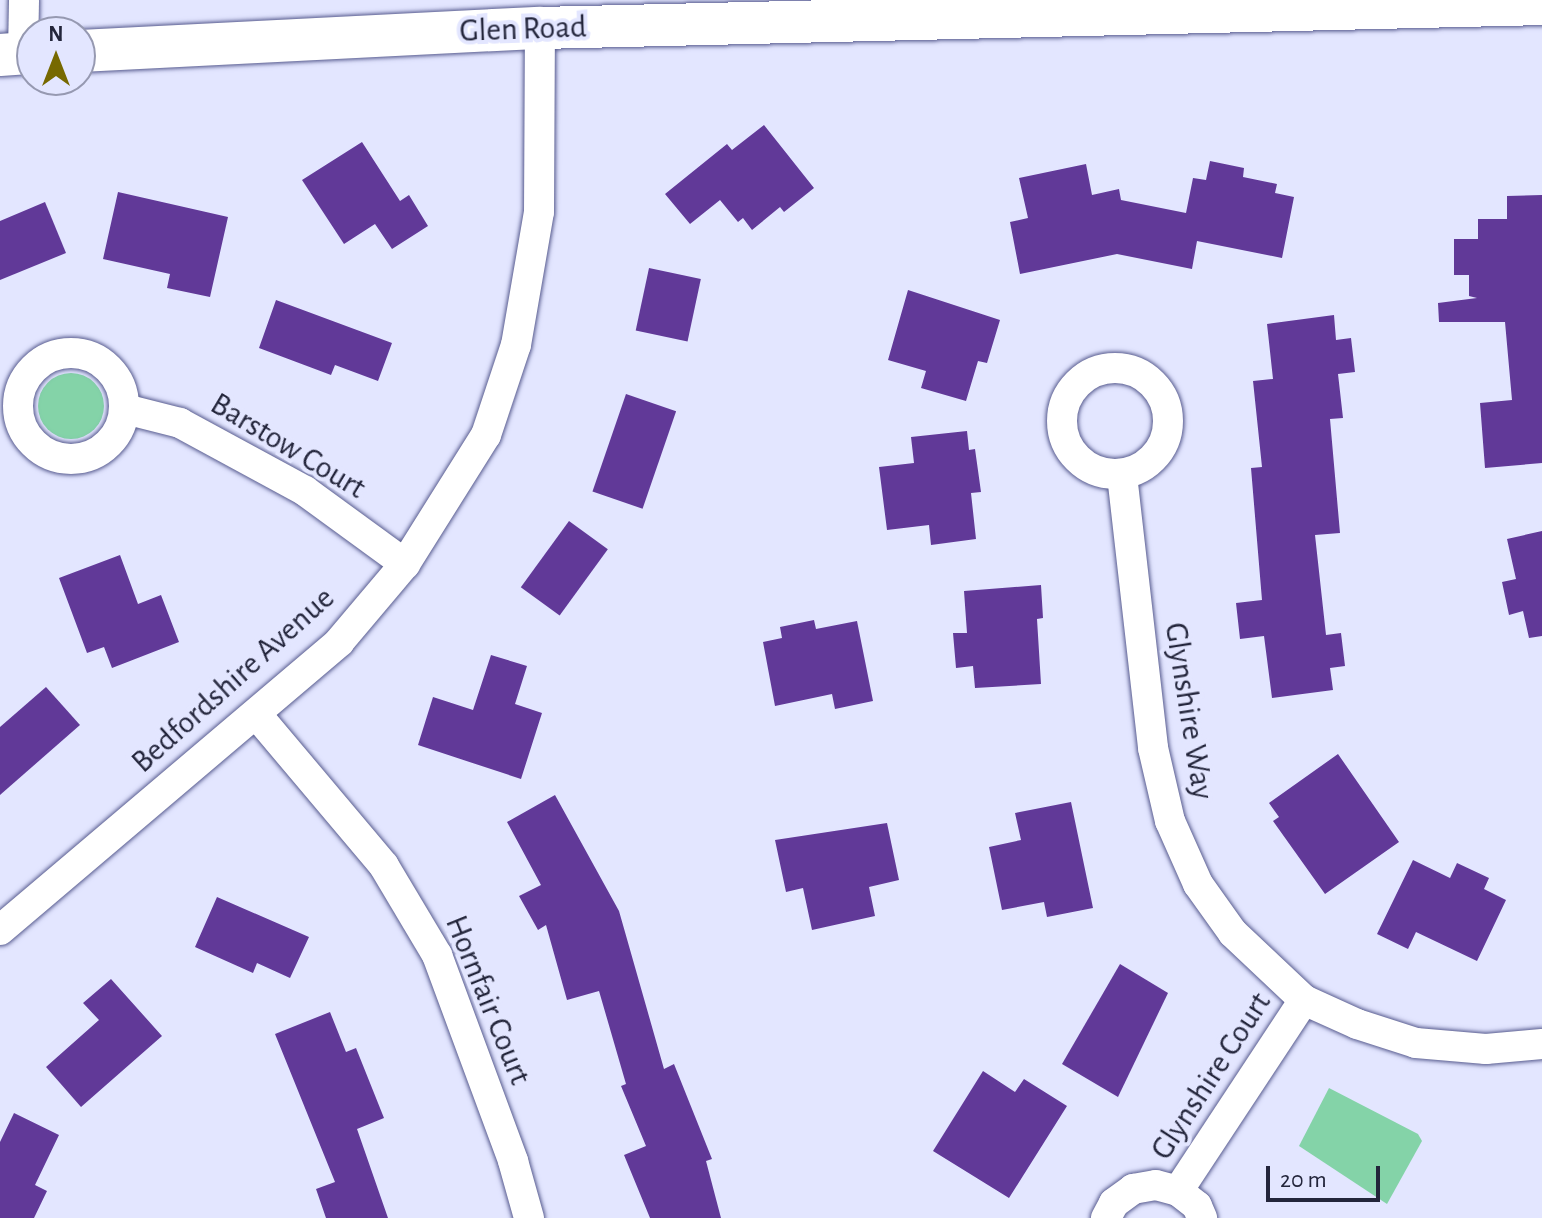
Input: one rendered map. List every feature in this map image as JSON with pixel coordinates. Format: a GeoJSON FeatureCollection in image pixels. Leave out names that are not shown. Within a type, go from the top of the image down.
{"type":"FeatureCollection","features":[{"type":"Feature","properties":{"kind":"main road","name":"Glen Road"},"geometry":{"type":"LineString","coordinates":[[96,50],[540,28],[1542,4]]}},
{"type":"Feature","properties":{"kind":"street","name":"Bedfordshire Avenue"},"geometry":{"type":"LineString","coordinates":[[0,930],[257,715],[339,642],[405,564],[486,435],[516,345],[539,212],[540,28]]}},
{"type":"Feature","properties":{"kind":"street","name":"Barstow Court"},"geometry":{"type":"LineString","coordinates":[[125,409],[180,423],[305,491],[405,564]]}},
{"type":"Feature","properties":{"kind":"street","name":"Glynshire Way"},"geometry":{"type":"LineString","coordinates":[[1122,475],[1153,748],[1170,821],[1198,884],[1233,933],[1304,1000],[1357,1024],[1416,1043],[1486,1049],[1542,1044]]}},
{"type":"Feature","properties":{"kind":"street","name":"Hornfair Court"},"geometry":{"type":"LineString","coordinates":[[257,715],[384,866],[437,955],[513,1161],[529,1218]]}},
{"type":"Feature","properties":{"kind":"street","name":"Glynshire Court"},"geometry":{"type":"LineString","coordinates":[[1178,1191],[1304,1000]]}},
{"type":"Feature","properties":{"kind":"street","name":"Glynshire Court"},"geometry":{"type":"LineString","coordinates":[[1106,1218],[1114,1203],[1133,1189],[1156,1185],[1178,1191],[1197,1206],[1202,1218]]}},
{"type":"Feature","properties":{"kind":"green space"},"geometry":{"type":"Polygon","coordinates":[[[71,373],[94,383],[104,406],[94,429],[71,439],[48,429],[38,406],[48,383],[71,373]]]}},
{"type":"Feature","properties":{"kind":"green space"},"geometry":{"type":"Polygon","coordinates":[[[1329,1088],[1418,1134],[1422,1141],[1387,1204],[1299,1146],[1329,1088]]]}},
{"type":"Feature","properties":{"kind":"building"},"geometry":{"type":"Polygon","coordinates":[[[764,125],[814,188],[784,212],[780,207],[752,230],[743,218],[738,222],[720,200],[690,224],[665,194],[727,144],[732,150],[764,125]]]}},
{"type":"Feature","properties":{"kind":"building"},"geometry":{"type":"Polygon","coordinates":[[[362,142],[400,201],[409,195],[428,226],[392,249],[375,224],[344,244],[302,180],[362,142]]]}},
{"type":"Feature","properties":{"kind":"building"},"geometry":{"type":"Polygon","coordinates":[[[1210,161],[1244,168],[1243,177],[1277,184],[1275,193],[1294,197],[1282,258],[1197,241],[1192,269],[1117,254],[1020,274],[1010,222],[1028,218],[1019,178],[1086,164],[1092,195],[1119,189],[1121,200],[1186,213],[1193,178],[1206,180],[1210,161]]]}},
{"type":"Feature","properties":{"kind":"building"},"geometry":{"type":"Polygon","coordinates":[[[118,192],[228,217],[210,297],[167,288],[170,274],[103,259],[118,192]]]}},
{"type":"Feature","properties":{"kind":"building"},"geometry":{"type":"Polygon","coordinates":[[[1542,195],[1542,463],[1485,468],[1480,403],[1512,400],[1505,322],[1439,322],[1438,303],[1477,298],[1469,296],[1469,275],[1454,275],[1454,239],[1478,239],[1478,219],[1507,219],[1507,196],[1542,195]]]}},
{"type":"Feature","properties":{"kind":"building"},"geometry":{"type":"Polygon","coordinates":[[[45,202],[66,253],[0,280],[0,221],[45,202]]]}},
{"type":"Feature","properties":{"kind":"building"},"geometry":{"type":"Polygon","coordinates":[[[649,268],[701,279],[688,342],[636,331],[649,268]]]}},
{"type":"Feature","properties":{"kind":"building"},"geometry":{"type":"Polygon","coordinates":[[[908,290],[1000,320],[987,363],[978,361],[966,401],[921,388],[926,371],[888,360],[908,290]]]}},
{"type":"Feature","properties":{"kind":"building"},"geometry":{"type":"Polygon","coordinates":[[[276,300],[392,343],[378,381],[335,365],[331,375],[259,348],[276,300]]]}},
{"type":"Feature","properties":{"kind":"building"},"geometry":{"type":"Polygon","coordinates":[[[1334,315],[1336,340],[1351,338],[1355,372],[1338,374],[1343,418],[1330,419],[1340,533],[1315,535],[1326,635],[1341,633],[1345,666],[1330,668],[1333,690],[1272,698],[1264,636],[1240,639],[1236,603],[1262,600],[1251,468],[1262,467],[1253,381],[1273,379],[1267,324],[1334,315]]]}},
{"type":"Feature","properties":{"kind":"building"},"geometry":{"type":"Polygon","coordinates":[[[626,394],[676,411],[643,509],[592,491],[626,394]]]}},
{"type":"Feature","properties":{"kind":"building"},"geometry":{"type":"Polygon","coordinates":[[[967,431],[969,450],[975,449],[981,492],[971,493],[976,539],[931,545],[929,525],[887,530],[879,467],[914,463],[911,437],[967,431]]]}},
{"type":"Feature","properties":{"kind":"building"},"geometry":{"type":"Polygon","coordinates":[[[569,521],[608,549],[560,616],[521,587],[569,521]]]}},
{"type":"Feature","properties":{"kind":"building"},"geometry":{"type":"Polygon","coordinates":[[[1542,531],[1542,636],[1529,638],[1523,611],[1509,615],[1502,582],[1516,579],[1507,539],[1542,531]]]}},
{"type":"Feature","properties":{"kind":"building"},"geometry":{"type":"Polygon","coordinates":[[[120,555],[138,604],[161,595],[179,642],[112,668],[104,647],[87,653],[59,578],[120,555]]]}},
{"type":"Feature","properties":{"kind":"building"},"geometry":{"type":"Polygon","coordinates":[[[1041,585],[1043,618],[1037,619],[1041,684],[975,688],[973,666],[956,668],[953,633],[967,633],[964,591],[1041,585]]]}},
{"type":"Feature","properties":{"kind":"building"},"geometry":{"type":"Polygon","coordinates":[[[814,620],[816,629],[857,621],[873,701],[835,709],[832,694],[775,706],[763,642],[782,638],[780,627],[814,620]]]}},
{"type":"Feature","properties":{"kind":"building"},"geometry":{"type":"Polygon","coordinates":[[[491,655],[527,666],[515,704],[542,713],[521,779],[418,745],[433,697],[473,710],[491,655]]]}},
{"type":"Feature","properties":{"kind":"building"},"geometry":{"type":"Polygon","coordinates":[[[46,687],[80,725],[0,795],[0,727],[46,687]]]}},
{"type":"Feature","properties":{"kind":"building"},"geometry":{"type":"Polygon","coordinates":[[[1338,754],[1399,842],[1325,894],[1273,821],[1279,817],[1269,803],[1338,754]]]}},
{"type":"Feature","properties":{"kind":"building"},"geometry":{"type":"Polygon","coordinates":[[[555,795],[619,911],[664,1069],[674,1064],[712,1159],[706,1161],[721,1218],[650,1218],[624,1155],[646,1146],[621,1086],[626,1084],[599,991],[567,1000],[546,925],[538,930],[519,896],[541,885],[507,822],[555,795]]]}},
{"type":"Feature","properties":{"kind":"building"},"geometry":{"type":"Polygon","coordinates":[[[1071,802],[1093,908],[1047,917],[1044,902],[1002,910],[989,847],[1021,840],[1015,813],[1071,802]]]}},
{"type":"Feature","properties":{"kind":"building"},"geometry":{"type":"Polygon","coordinates":[[[887,823],[899,880],[869,887],[875,916],[812,930],[803,888],[786,892],[775,840],[887,823]]]}},
{"type":"Feature","properties":{"kind":"building"},"geometry":{"type":"Polygon","coordinates":[[[1413,860],[1450,878],[1457,863],[1489,878],[1484,889],[1506,900],[1477,961],[1416,932],[1408,949],[1377,934],[1413,860]]]}},
{"type":"Feature","properties":{"kind":"building"},"geometry":{"type":"Polygon","coordinates":[[[217,897],[309,937],[290,978],[257,963],[253,973],[195,947],[217,897]]]}},
{"type":"Feature","properties":{"kind":"building"},"geometry":{"type":"Polygon","coordinates":[[[1120,964],[1168,993],[1118,1097],[1062,1064],[1120,964]]]}},
{"type":"Feature","properties":{"kind":"building"},"geometry":{"type":"Polygon","coordinates":[[[111,979],[162,1036],[81,1107],[46,1067],[99,1020],[83,1003],[111,979]]]}},
{"type":"Feature","properties":{"kind":"building"},"geometry":{"type":"Polygon","coordinates":[[[330,1012],[346,1052],[356,1048],[384,1118],[357,1129],[388,1218],[326,1218],[316,1189],[335,1182],[275,1034],[330,1012]]]}},
{"type":"Feature","properties":{"kind":"building"},"geometry":{"type":"Polygon","coordinates":[[[983,1071],[1015,1092],[1024,1079],[1067,1106],[1009,1198],[933,1151],[983,1071]]]}},
{"type":"Feature","properties":{"kind":"building"},"geometry":{"type":"Polygon","coordinates":[[[14,1113],[59,1135],[35,1185],[47,1191],[34,1218],[0,1218],[0,1142],[14,1113]]]}}]}
